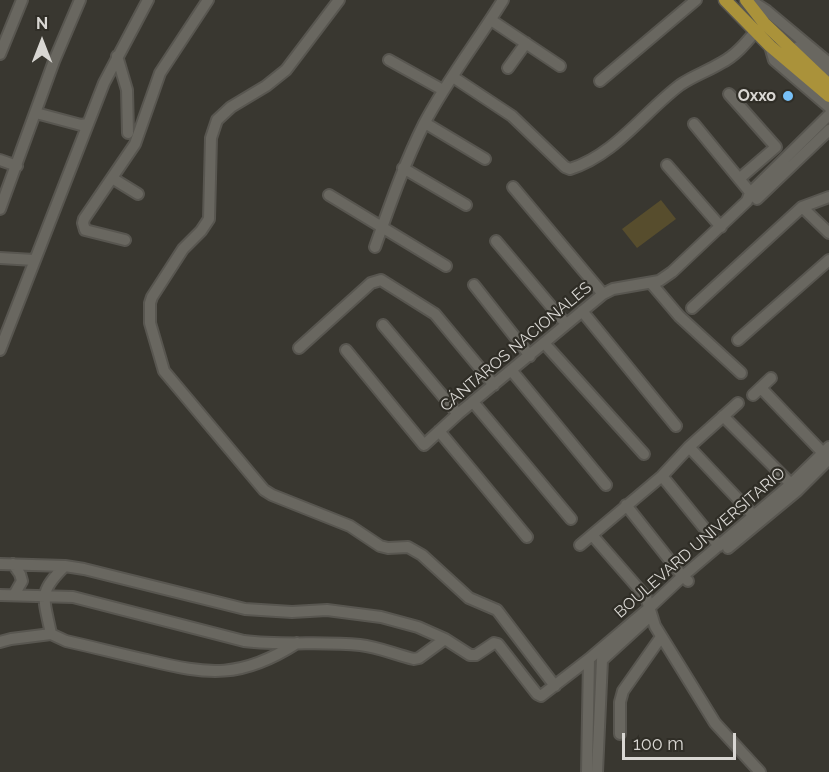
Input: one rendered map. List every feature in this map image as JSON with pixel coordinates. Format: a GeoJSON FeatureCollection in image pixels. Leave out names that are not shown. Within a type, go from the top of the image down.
{"type":"FeatureCollection","features":[{"type":"Feature","properties":{"kind":"main road"},"geometry":{"type":"LineString","coordinates":[[725,0],[762,22],[829,85]]}},
{"type":"Feature","properties":{"kind":"main road"},"geometry":{"type":"LineString","coordinates":[[748,0],[762,22],[770,46],[829,96]]}},
{"type":"Feature","properties":{"kind":"street"},"geometry":{"type":"LineString","coordinates":[[0,54],[22,0]]}},
{"type":"Feature","properties":{"kind":"street"},"geometry":{"type":"LineString","coordinates":[[0,351],[3,334],[104,83],[148,0]]}},
{"type":"Feature","properties":{"kind":"street"},"geometry":{"type":"LineString","coordinates":[[125,240],[89,232],[83,227],[84,219],[112,178],[160,73],[208,0]]}},
{"type":"Feature","properties":{"kind":"street"},"geometry":{"type":"LineString","coordinates":[[339,0],[286,70],[266,86],[231,107],[217,120],[211,138],[209,219],[201,231],[183,249],[152,297],[149,307],[150,323],[159,358],[166,375],[264,490],[350,526],[372,541],[388,548],[408,548],[416,551],[469,598],[497,610],[555,686]]}},
{"type":"Feature","properties":{"kind":"street"},"geometry":{"type":"LineString","coordinates":[[375,247],[403,168],[425,123],[443,90],[503,0]]}},
{"type":"Feature","properties":{"kind":"street"},"geometry":{"type":"LineString","coordinates":[[600,81],[696,0]]}},
{"type":"Feature","properties":{"kind":"street"},"geometry":{"type":"LineString","coordinates":[[0,209],[77,1]]}},
{"type":"Feature","properties":{"kind":"street"},"geometry":{"type":"LineString","coordinates":[[490,20],[560,66]]}},
{"type":"Feature","properties":{"kind":"street"},"geometry":{"type":"LineString","coordinates":[[453,77],[512,116],[570,169],[588,161],[625,134],[680,85],[740,50],[762,22]]}},
{"type":"Feature","properties":{"kind":"street"},"geometry":{"type":"LineString","coordinates":[[762,22],[829,63]]}},
{"type":"Feature","properties":{"kind":"street"},"geometry":{"type":"LineString","coordinates":[[762,22],[772,23],[829,74]]}},
{"type":"Feature","properties":{"kind":"street"},"geometry":{"type":"LineString","coordinates":[[508,68],[526,43]]}},
{"type":"Feature","properties":{"kind":"street"},"geometry":{"type":"LineString","coordinates":[[751,198],[829,114],[774,60],[770,46]]}},
{"type":"Feature","properties":{"kind":"street"},"geometry":{"type":"LineString","coordinates":[[117,56],[127,90],[133,136]]}},
{"type":"Feature","properties":{"kind":"street"},"geometry":{"type":"LineString","coordinates":[[389,60],[443,90]]}},
{"type":"Feature","properties":{"kind":"street"},"geometry":{"type":"LineString","coordinates":[[729,94],[776,147],[739,179]]}},
{"type":"Feature","properties":{"kind":"street"},"geometry":{"type":"LineString","coordinates":[[36,113],[81,125],[87,124]]}},
{"type":"Feature","properties":{"kind":"street"},"geometry":{"type":"LineString","coordinates":[[425,123],[485,159]]}},
{"type":"Feature","properties":{"kind":"street"},"geometry":{"type":"LineString","coordinates":[[694,124],[739,179],[751,198]]}},
{"type":"Feature","properties":{"kind":"street"},"geometry":{"type":"LineString","coordinates":[[751,198],[829,130]]}},
{"type":"Feature","properties":{"kind":"street"},"geometry":{"type":"LineString","coordinates":[[0,160],[17,166]]}},
{"type":"Feature","properties":{"kind":"street"},"geometry":{"type":"LineString","coordinates":[[668,165],[721,227]]}},
{"type":"Feature","properties":{"kind":"street"},"geometry":{"type":"LineString","coordinates":[[403,168],[466,205]]}},
{"type":"Feature","properties":{"kind":"street"},"geometry":{"type":"LineString","coordinates":[[112,178],[138,194]]}},
{"type":"Feature","properties":{"kind":"street"},"geometry":{"type":"LineString","coordinates":[[513,187],[603,294]]}},
{"type":"Feature","properties":{"kind":"street"},"geometry":{"type":"LineString","coordinates":[[329,195],[446,266]]}},
{"type":"Feature","properties":{"kind":"street"},"geometry":{"type":"LineString","coordinates":[[692,308],[802,207],[829,197]]}},
{"type":"Feature","properties":{"kind":"street","name":"CÁNTAROS NACIONALES"},"geometry":{"type":"LineString","coordinates":[[346,350],[424,445],[603,294],[613,289],[659,281],[672,272],[751,198]]}},
{"type":"Feature","properties":{"kind":"street"},"geometry":{"type":"LineString","coordinates":[[802,207],[829,233]]}},
{"type":"Feature","properties":{"kind":"street"},"geometry":{"type":"LineString","coordinates":[[496,241],[566,324]]}},
{"type":"Feature","properties":{"kind":"street"},"geometry":{"type":"LineString","coordinates":[[0,258],[34,260]]}},
{"type":"Feature","properties":{"kind":"street"},"geometry":{"type":"LineString","coordinates":[[738,340],[829,260]]}},
{"type":"Feature","properties":{"kind":"street"},"geometry":{"type":"LineString","coordinates":[[299,348],[371,283],[381,280],[435,314],[494,385]]}},
{"type":"Feature","properties":{"kind":"street"},"geometry":{"type":"LineString","coordinates":[[651,283],[679,316],[741,373]]}},
{"type":"Feature","properties":{"kind":"street"},"geometry":{"type":"LineString","coordinates":[[474,285],[530,356]]}},
{"type":"Feature","properties":{"kind":"street"},"geometry":{"type":"LineString","coordinates":[[582,311],[676,426]]}},
{"type":"Feature","properties":{"kind":"street"},"geometry":{"type":"LineString","coordinates":[[383,325],[458,414]]}},
{"type":"Feature","properties":{"kind":"street"},"geometry":{"type":"LineString","coordinates":[[544,343],[644,454]]}},
{"type":"Feature","properties":{"kind":"street"},"geometry":{"type":"LineString","coordinates":[[511,370],[606,485]]}},
{"type":"Feature","properties":{"kind":"street"},"geometry":{"type":"LineString","coordinates":[[771,378],[757,392],[827,453]]}},
{"type":"Feature","properties":{"kind":"street"},"geometry":{"type":"LineString","coordinates":[[473,402],[571,519]]}},
{"type":"Feature","properties":{"kind":"street"},"geometry":{"type":"LineString","coordinates":[[580,545],[662,476],[689,447],[738,403]]}},
{"type":"Feature","properties":{"kind":"street"},"geometry":{"type":"LineString","coordinates":[[723,416],[791,484]]}},
{"type":"Feature","properties":{"kind":"street"},"geometry":{"type":"LineString","coordinates":[[439,431],[527,537]]}},
{"type":"Feature","properties":{"kind":"street"},"geometry":{"type":"LineString","coordinates":[[689,447],[754,516]]}},
{"type":"Feature","properties":{"kind":"street","name":"BOULEVARD UNIVERSITARIO"},"geometry":{"type":"LineString","coordinates":[[602,660],[719,546],[827,453]]}},
{"type":"Feature","properties":{"kind":"street","name":"BOULEVARD UNIVERSITARIO"},"geometry":{"type":"LineString","coordinates":[[686,578],[797,491],[827,453]]}},
{"type":"Feature","properties":{"kind":"street"},"geometry":{"type":"LineString","coordinates":[[662,476],[719,546]]}},
{"type":"Feature","properties":{"kind":"street"},"geometry":{"type":"LineString","coordinates":[[626,505],[686,578]]}},
{"type":"Feature","properties":{"kind":"street"},"geometry":{"type":"LineString","coordinates":[[592,535],[646,597],[661,637],[715,723],[760,772]]}},
{"type":"Feature","properties":{"kind":"street"},"geometry":{"type":"LineString","coordinates":[[0,564],[84,568],[204,600],[256,611],[327,610],[381,616],[418,627],[445,639],[419,658],[414,659],[361,645],[244,641],[74,597],[0,595]]}},
{"type":"Feature","properties":{"kind":"street"},"geometry":{"type":"LineString","coordinates":[[13,564],[22,581],[14,595]]}},
{"type":"Feature","properties":{"kind":"street"},"geometry":{"type":"LineString","coordinates":[[51,634],[44,595],[49,581],[65,566]]}},
{"type":"Feature","properties":{"kind":"street","name":"BOULEVARD UNIVERSITARIO"},"geometry":{"type":"LineString","coordinates":[[445,639],[470,655],[476,655],[494,643],[498,644],[537,694],[544,695],[650,611]]}},
{"type":"Feature","properties":{"kind":"street"},"geometry":{"type":"LineString","coordinates":[[0,642],[51,634],[66,641],[176,668],[203,672],[249,667],[274,658],[297,643]]}},
{"type":"Feature","properties":{"kind":"street"},"geometry":{"type":"LineString","coordinates":[[620,734],[620,702],[623,691],[661,637]]}},
{"type":"Feature","properties":{"kind":"street"},"geometry":{"type":"LineString","coordinates":[[587,772],[589,659],[602,660],[597,772]]}},
{"type":"Feature","properties":{"kind":"shaded area"},"geometry":{"type":"Polygon","coordinates":[[[661,200],[676,219],[637,248],[622,229],[661,200]]]}},
{"type":"Feature","properties":{"kind":"place","name":"Oxxo"},"geometry":{"type":"Point","coordinates":[788,96]}}]}
